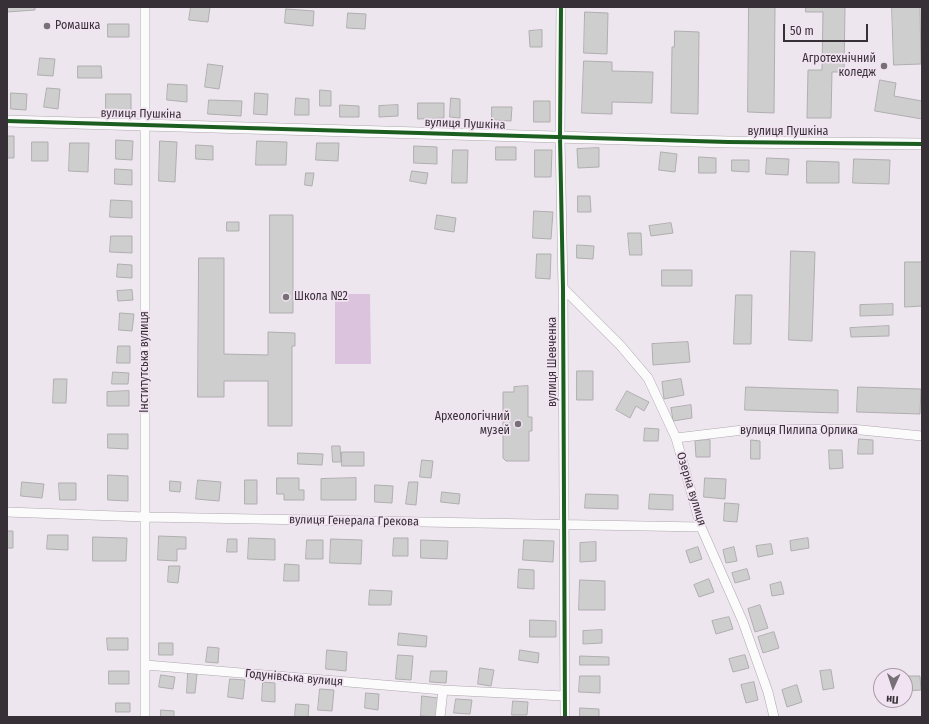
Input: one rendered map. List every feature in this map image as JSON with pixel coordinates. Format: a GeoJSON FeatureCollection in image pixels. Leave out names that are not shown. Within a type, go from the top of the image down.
{"type":"FeatureCollection","features":[{"type":"Feature","properties":{"kind":"street","name":"Інститутська вулиця"},"geometry":{"type":"LineString","coordinates":[[145,7],[145,717]]}},
{"type":"Feature","properties":{"kind":"street","name":"вулиця Шевченка"},"geometry":{"type":"LineString","coordinates":[[561,7],[560,137],[563,288],[565,717]]}},
{"type":"Feature","properties":{"kind":"street","name":"вулиця Пушкіна"},"geometry":{"type":"LineString","coordinates":[[7,121],[728,142],[922,144]]}},
{"type":"Feature","properties":{"kind":"street","name":"Озерна вулиця"},"geometry":{"type":"LineString","coordinates":[[563,288],[620,345],[648,378],[676,438],[702,527],[743,622],[768,692],[774,717]]}},
{"type":"Feature","properties":{"kind":"street","name":"вулиця Пилипа Орлика"},"geometry":{"type":"LineString","coordinates":[[676,438],[751,430],[851,429],[922,436]]}},
{"type":"Feature","properties":{"kind":"street","name":"вулиця Генерала Грекова"},"geometry":{"type":"LineString","coordinates":[[7,512],[145,517],[702,527]]}},
{"type":"Feature","properties":{"kind":"street","name":"Годунівська вулиця"},"geometry":{"type":"LineString","coordinates":[[146,665],[443,690],[564,696]]}},
{"type":"Feature","properties":{"kind":"street"},"geometry":{"type":"LineString","coordinates":[[440,717],[443,690]]}},
{"type":"Feature","properties":{"kind":"shaded area"},"geometry":{"type":"Polygon","coordinates":[[[335,294],[370,294],[371,364],[335,364],[335,294]]]}},
{"type":"Feature","properties":{"kind":"building"},"geometry":{"type":"Polygon","coordinates":[[[7,7],[35,7],[35,10],[7,12],[7,7]]]}},
{"type":"Feature","properties":{"kind":"building"},"geometry":{"type":"Polygon","coordinates":[[[191,7],[210,7],[208,22],[189,20],[191,7]]]}},
{"type":"Feature","properties":{"kind":"building"},"geometry":{"type":"Polygon","coordinates":[[[749,7],[775,7],[774,113],[748,112],[749,7]]]}},
{"type":"Feature","properties":{"kind":"building"},"geometry":{"type":"Polygon","coordinates":[[[806,7],[845,7],[844,72],[832,72],[831,118],[807,118],[808,70],[822,70],[823,12],[806,12],[806,7]]]}},
{"type":"Feature","properties":{"kind":"building"},"geometry":{"type":"Polygon","coordinates":[[[892,7],[920,7],[921,64],[894,65],[892,7]]]}},
{"type":"Feature","properties":{"kind":"building"},"geometry":{"type":"Polygon","coordinates":[[[286,9],[314,11],[313,26],[285,23],[286,9]]]}},
{"type":"Feature","properties":{"kind":"building"},"geometry":{"type":"Polygon","coordinates":[[[585,12],[608,13],[607,54],[584,53],[585,12]]]}},
{"type":"Feature","properties":{"kind":"building"},"geometry":{"type":"Polygon","coordinates":[[[348,13],[366,14],[365,29],[347,28],[348,13]]]}},
{"type":"Feature","properties":{"kind":"building"},"geometry":{"type":"Polygon","coordinates":[[[108,24],[129,24],[129,37],[108,37],[108,24]]]}},
{"type":"Feature","properties":{"kind":"building"},"geometry":{"type":"Polygon","coordinates":[[[542,30],[542,47],[530,47],[529,31],[542,30]]]}},
{"type":"Feature","properties":{"kind":"building"},"geometry":{"type":"Polygon","coordinates":[[[675,31],[699,32],[698,114],[671,113],[672,47],[674,47],[675,31]]]}},
{"type":"Feature","properties":{"kind":"building"},"geometry":{"type":"Polygon","coordinates":[[[40,58],[55,59],[53,76],[38,75],[40,58]]]}},
{"type":"Feature","properties":{"kind":"building"},"geometry":{"type":"Polygon","coordinates":[[[584,61],[612,62],[612,71],[653,72],[652,103],[612,102],[612,114],[582,113],[584,61]]]}},
{"type":"Feature","properties":{"kind":"building"},"geometry":{"type":"Polygon","coordinates":[[[208,64],[223,66],[219,89],[205,87],[208,64]]]}},
{"type":"Feature","properties":{"kind":"building"},"geometry":{"type":"Polygon","coordinates":[[[78,66],[101,66],[102,78],[78,78],[78,66]]]}},
{"type":"Feature","properties":{"kind":"building"},"geometry":{"type":"Polygon","coordinates":[[[880,80],[896,83],[894,96],[922,101],[922,119],[875,111],[880,80]]]}},
{"type":"Feature","properties":{"kind":"building"},"geometry":{"type":"Polygon","coordinates":[[[168,84],[187,85],[187,102],[167,100],[168,84]]]}},
{"type":"Feature","properties":{"kind":"building"},"geometry":{"type":"Polygon","coordinates":[[[47,88],[60,89],[58,109],[44,107],[47,88]]]}},
{"type":"Feature","properties":{"kind":"building"},"geometry":{"type":"Polygon","coordinates":[[[320,90],[331,91],[331,106],[320,106],[320,90]]]}},
{"type":"Feature","properties":{"kind":"building"},"geometry":{"type":"Polygon","coordinates":[[[11,93],[27,94],[26,110],[11,109],[11,93]]]}},
{"type":"Feature","properties":{"kind":"building"},"geometry":{"type":"Polygon","coordinates":[[[255,93],[268,94],[267,115],[254,114],[255,93]]]}},
{"type":"Feature","properties":{"kind":"building"},"geometry":{"type":"Polygon","coordinates":[[[106,94],[131,94],[131,111],[106,111],[106,94]]]}},
{"type":"Feature","properties":{"kind":"building"},"geometry":{"type":"Polygon","coordinates":[[[296,98],[309,99],[309,115],[295,115],[296,98]]]}},
{"type":"Feature","properties":{"kind":"building"},"geometry":{"type":"Polygon","coordinates":[[[451,98],[460,99],[460,118],[450,117],[451,98]]]}},
{"type":"Feature","properties":{"kind":"building"},"geometry":{"type":"Polygon","coordinates":[[[209,100],[242,101],[241,116],[208,114],[209,100]]]}},
{"type":"Feature","properties":{"kind":"building"},"geometry":{"type":"Polygon","coordinates":[[[534,101],[550,101],[550,122],[534,122],[534,101]]]}},
{"type":"Feature","properties":{"kind":"building"},"geometry":{"type":"Polygon","coordinates":[[[418,103],[444,103],[444,118],[418,119],[418,103]]]}},
{"type":"Feature","properties":{"kind":"building"},"geometry":{"type":"Polygon","coordinates":[[[340,105],[359,106],[359,117],[340,117],[340,105]]]}},
{"type":"Feature","properties":{"kind":"building"},"geometry":{"type":"Polygon","coordinates":[[[398,105],[398,116],[379,117],[379,106],[398,105]]]}},
{"type":"Feature","properties":{"kind":"building"},"geometry":{"type":"Polygon","coordinates":[[[492,107],[512,107],[511,121],[492,120],[492,107]]]}},
{"type":"Feature","properties":{"kind":"building"},"geometry":{"type":"Polygon","coordinates":[[[7,136],[14,136],[14,158],[7,158],[7,136]]]}},
{"type":"Feature","properties":{"kind":"building"},"geometry":{"type":"Polygon","coordinates":[[[116,140],[133,141],[132,160],[116,159],[116,140]]]}},
{"type":"Feature","properties":{"kind":"building"},"geometry":{"type":"Polygon","coordinates":[[[160,141],[177,142],[175,182],[159,181],[160,141]]]}},
{"type":"Feature","properties":{"kind":"building"},"geometry":{"type":"Polygon","coordinates":[[[257,141],[287,142],[286,165],[256,165],[257,141]]]}},
{"type":"Feature","properties":{"kind":"building"},"geometry":{"type":"Polygon","coordinates":[[[32,142],[48,142],[48,161],[32,161],[32,142]]]}},
{"type":"Feature","properties":{"kind":"building"},"geometry":{"type":"Polygon","coordinates":[[[70,143],[89,143],[88,172],[69,171],[70,143]]]}},
{"type":"Feature","properties":{"kind":"building"},"geometry":{"type":"Polygon","coordinates":[[[317,143],[339,143],[338,161],[316,160],[317,143]]]}},
{"type":"Feature","properties":{"kind":"building"},"geometry":{"type":"Polygon","coordinates":[[[196,145],[213,146],[213,160],[196,159],[196,145]]]}},
{"type":"Feature","properties":{"kind":"building"},"geometry":{"type":"Polygon","coordinates":[[[414,146],[437,147],[437,164],[414,163],[414,146]]]}},
{"type":"Feature","properties":{"kind":"building"},"geometry":{"type":"Polygon","coordinates":[[[496,147],[516,147],[516,160],[496,160],[496,147]]]}},
{"type":"Feature","properties":{"kind":"building"},"geometry":{"type":"Polygon","coordinates":[[[599,148],[599,167],[578,168],[577,149],[599,148]]]}},
{"type":"Feature","properties":{"kind":"building"},"geometry":{"type":"Polygon","coordinates":[[[453,150],[468,150],[467,183],[452,183],[453,150]]]}},
{"type":"Feature","properties":{"kind":"building"},"geometry":{"type":"Polygon","coordinates":[[[535,150],[552,150],[551,177],[535,177],[535,150]]]}},
{"type":"Feature","properties":{"kind":"building"},"geometry":{"type":"Polygon","coordinates":[[[661,152],[677,154],[675,172],[659,170],[661,152]]]}},
{"type":"Feature","properties":{"kind":"building"},"geometry":{"type":"Polygon","coordinates":[[[699,157],[716,158],[716,173],[699,173],[699,157]]]}},
{"type":"Feature","properties":{"kind":"building"},"geometry":{"type":"Polygon","coordinates":[[[767,158],[789,159],[788,175],[766,174],[767,158]]]}},
{"type":"Feature","properties":{"kind":"building"},"geometry":{"type":"Polygon","coordinates":[[[854,159],[890,160],[889,184],[853,183],[854,159]]]}},
{"type":"Feature","properties":{"kind":"building"},"geometry":{"type":"Polygon","coordinates":[[[732,160],[749,160],[749,172],[732,171],[732,160]]]}},
{"type":"Feature","properties":{"kind":"building"},"geometry":{"type":"Polygon","coordinates":[[[807,161],[839,162],[839,183],[807,183],[807,161]]]}},
{"type":"Feature","properties":{"kind":"building"},"geometry":{"type":"Polygon","coordinates":[[[115,169],[132,170],[132,185],[115,184],[115,169]]]}},
{"type":"Feature","properties":{"kind":"building"},"geometry":{"type":"Polygon","coordinates":[[[412,171],[428,173],[426,184],[410,181],[412,171]]]}},
{"type":"Feature","properties":{"kind":"building"},"geometry":{"type":"Polygon","coordinates":[[[306,173],[314,173],[312,186],[305,185],[306,173]]]}},
{"type":"Feature","properties":{"kind":"building"},"geometry":{"type":"Polygon","coordinates":[[[578,196],[590,196],[591,212],[578,212],[578,196]]]}},
{"type":"Feature","properties":{"kind":"building"},"geometry":{"type":"Polygon","coordinates":[[[111,200],[132,201],[132,218],[110,217],[111,200]]]}},
{"type":"Feature","properties":{"kind":"building"},"geometry":{"type":"Polygon","coordinates":[[[534,211],[553,212],[551,239],[533,238],[534,211]]]}},
{"type":"Feature","properties":{"kind":"building"},"geometry":{"type":"Polygon","coordinates":[[[270,215],[293,215],[293,313],[270,313],[270,215]]]}},
{"type":"Feature","properties":{"kind":"building"},"geometry":{"type":"Polygon","coordinates":[[[437,215],[456,218],[454,232],[435,229],[437,215]]]}},
{"type":"Feature","properties":{"kind":"building"},"geometry":{"type":"Polygon","coordinates":[[[227,222],[239,222],[239,231],[227,231],[227,222]]]}},
{"type":"Feature","properties":{"kind":"building"},"geometry":{"type":"Polygon","coordinates":[[[671,223],[673,233],[651,236],[649,226],[671,223]]]}},
{"type":"Feature","properties":{"kind":"building"},"geometry":{"type":"Polygon","coordinates":[[[628,233],[641,233],[642,255],[630,255],[628,233]]]}},
{"type":"Feature","properties":{"kind":"building"},"geometry":{"type":"Polygon","coordinates":[[[111,236],[132,236],[132,253],[110,252],[111,236]]]}},
{"type":"Feature","properties":{"kind":"building"},"geometry":{"type":"Polygon","coordinates":[[[577,245],[594,246],[593,259],[577,258],[577,245]]]}},
{"type":"Feature","properties":{"kind":"building"},"geometry":{"type":"Polygon","coordinates":[[[791,251],[815,252],[812,341],[789,340],[791,251]]]}},
{"type":"Feature","properties":{"kind":"building"},"geometry":{"type":"Polygon","coordinates":[[[537,254],[551,254],[550,279],[536,278],[537,254]]]}},
{"type":"Feature","properties":{"kind":"building"},"geometry":{"type":"Polygon","coordinates":[[[199,258],[224,258],[224,354],[268,355],[268,332],[295,333],[295,346],[292,346],[292,426],[268,426],[268,381],[224,381],[224,397],[198,397],[199,258]]]}},
{"type":"Feature","properties":{"kind":"building"},"geometry":{"type":"Polygon","coordinates":[[[905,262],[922,262],[922,306],[905,307],[905,262]]]}},
{"type":"Feature","properties":{"kind":"building"},"geometry":{"type":"Polygon","coordinates":[[[118,264],[132,265],[132,278],[117,277],[118,264]]]}},
{"type":"Feature","properties":{"kind":"building"},"geometry":{"type":"Polygon","coordinates":[[[662,270],[692,270],[692,286],[662,286],[662,270]]]}},
{"type":"Feature","properties":{"kind":"building"},"geometry":{"type":"Polygon","coordinates":[[[132,290],[133,300],[118,301],[117,291],[132,290]]]}},
{"type":"Feature","properties":{"kind":"building"},"geometry":{"type":"Polygon","coordinates":[[[736,295],[752,295],[751,344],[734,344],[736,295]]]}},
{"type":"Feature","properties":{"kind":"building"},"geometry":{"type":"Polygon","coordinates":[[[893,304],[893,315],[860,316],[860,305],[893,304]]]}},
{"type":"Feature","properties":{"kind":"building"},"geometry":{"type":"Polygon","coordinates":[[[120,313],[134,314],[132,331],[119,330],[120,313]]]}},
{"type":"Feature","properties":{"kind":"building"},"geometry":{"type":"Polygon","coordinates":[[[889,326],[889,336],[851,337],[850,328],[889,326]]]}},
{"type":"Feature","properties":{"kind":"building"},"geometry":{"type":"Polygon","coordinates":[[[688,342],[690,362],[653,365],[652,344],[688,342]]]}},
{"type":"Feature","properties":{"kind":"building"},"geometry":{"type":"Polygon","coordinates":[[[118,346],[130,346],[130,363],[117,363],[118,346]]]}},
{"type":"Feature","properties":{"kind":"building"},"geometry":{"type":"Polygon","coordinates":[[[577,371],[593,371],[593,400],[577,400],[577,371]]]}},
{"type":"Feature","properties":{"kind":"building"},"geometry":{"type":"Polygon","coordinates":[[[113,372],[129,373],[128,384],[112,384],[113,372]]]}},
{"type":"Feature","properties":{"kind":"building"},"geometry":{"type":"Polygon","coordinates":[[[54,379],[67,379],[66,403],[53,403],[54,379]]]}},
{"type":"Feature","properties":{"kind":"building"},"geometry":{"type":"Polygon","coordinates":[[[681,379],[684,395],[664,399],[662,382],[681,379]]]}},
{"type":"Feature","properties":{"kind":"building","name":"Археологічний музей"},"geometry":{"type":"Polygon","coordinates":[[[528,386],[528,417],[532,417],[532,431],[529,431],[529,461],[506,461],[503,458],[503,392],[514,392],[514,387],[528,386]]]}},
{"type":"Feature","properties":{"kind":"building"},"geometry":{"type":"Polygon","coordinates":[[[746,387],[838,390],[838,413],[745,410],[746,387]]]}},
{"type":"Feature","properties":{"kind":"building"},"geometry":{"type":"Polygon","coordinates":[[[858,387],[921,389],[920,414],[857,412],[858,387]]]}},
{"type":"Feature","properties":{"kind":"building"},"geometry":{"type":"Polygon","coordinates":[[[129,391],[129,406],[107,406],[107,392],[129,391]]]}},
{"type":"Feature","properties":{"kind":"building"},"geometry":{"type":"Polygon","coordinates":[[[627,391],[649,402],[644,411],[636,406],[630,418],[616,410],[627,391]]]}},
{"type":"Feature","properties":{"kind":"building"},"geometry":{"type":"Polygon","coordinates":[[[691,405],[692,418],[673,421],[671,408],[691,405]]]}},
{"type":"Feature","properties":{"kind":"building"},"geometry":{"type":"Polygon","coordinates":[[[645,428],[659,429],[658,441],[644,441],[645,428]]]}},
{"type":"Feature","properties":{"kind":"building"},"geometry":{"type":"Polygon","coordinates":[[[108,434],[128,434],[128,449],[108,448],[108,434]]]}},
{"type":"Feature","properties":{"kind":"building"},"geometry":{"type":"Polygon","coordinates":[[[859,439],[873,440],[873,454],[858,454],[859,439]]]}},
{"type":"Feature","properties":{"kind":"building"},"geometry":{"type":"Polygon","coordinates":[[[710,440],[710,457],[696,457],[695,441],[710,440]]]}},
{"type":"Feature","properties":{"kind":"building"},"geometry":{"type":"Polygon","coordinates":[[[751,440],[760,441],[760,459],[751,459],[751,440]]]}},
{"type":"Feature","properties":{"kind":"building"},"geometry":{"type":"Polygon","coordinates":[[[332,446],[340,446],[341,462],[333,462],[332,446]]]}},
{"type":"Feature","properties":{"kind":"building"},"geometry":{"type":"Polygon","coordinates":[[[829,450],[842,450],[843,468],[830,469],[829,450]]]}},
{"type":"Feature","properties":{"kind":"building"},"geometry":{"type":"Polygon","coordinates":[[[342,452],[364,452],[364,466],[342,466],[342,452]]]}},
{"type":"Feature","properties":{"kind":"building"},"geometry":{"type":"Polygon","coordinates":[[[298,453],[323,454],[322,465],[298,464],[298,453]]]}},
{"type":"Feature","properties":{"kind":"building"},"geometry":{"type":"Polygon","coordinates":[[[422,460],[433,461],[431,478],[420,477],[422,460]]]}},
{"type":"Feature","properties":{"kind":"building"},"geometry":{"type":"Polygon","coordinates":[[[108,475],[128,476],[128,501],[108,500],[108,475]]]}},
{"type":"Feature","properties":{"kind":"building"},"geometry":{"type":"Polygon","coordinates":[[[277,478],[299,478],[299,490],[304,490],[304,500],[284,500],[284,494],[277,494],[277,478]]]}},
{"type":"Feature","properties":{"kind":"building"},"geometry":{"type":"Polygon","coordinates":[[[356,478],[356,500],[321,500],[321,479],[356,478]]]}},
{"type":"Feature","properties":{"kind":"building"},"geometry":{"type":"Polygon","coordinates":[[[705,478],[726,479],[725,499],[704,497],[705,478]]]}},
{"type":"Feature","properties":{"kind":"building"},"geometry":{"type":"Polygon","coordinates":[[[198,480],[221,482],[219,501],[196,499],[198,480]]]}},
{"type":"Feature","properties":{"kind":"building"},"geometry":{"type":"Polygon","coordinates":[[[245,480],[257,480],[257,504],[245,504],[245,480]]]}},
{"type":"Feature","properties":{"kind":"building"},"geometry":{"type":"Polygon","coordinates":[[[170,481],[181,482],[180,492],[170,491],[170,481]]]}},
{"type":"Feature","properties":{"kind":"building"},"geometry":{"type":"Polygon","coordinates":[[[22,482],[44,484],[42,498],[21,496],[22,482]]]}},
{"type":"Feature","properties":{"kind":"building"},"geometry":{"type":"Polygon","coordinates":[[[409,482],[418,482],[416,505],[406,504],[409,482]]]}},
{"type":"Feature","properties":{"kind":"building"},"geometry":{"type":"Polygon","coordinates":[[[59,483],[76,483],[76,500],[60,500],[59,483]]]}},
{"type":"Feature","properties":{"kind":"building"},"geometry":{"type":"Polygon","coordinates":[[[375,485],[393,486],[392,503],[375,502],[375,485]]]}},
{"type":"Feature","properties":{"kind":"building"},"geometry":{"type":"Polygon","coordinates":[[[442,492],[460,494],[459,504],[441,502],[442,492]]]}},
{"type":"Feature","properties":{"kind":"building"},"geometry":{"type":"Polygon","coordinates":[[[586,494],[618,495],[618,509],[585,508],[586,494]]]}},
{"type":"Feature","properties":{"kind":"building"},"geometry":{"type":"Polygon","coordinates":[[[650,494],[673,495],[673,510],[649,509],[650,494]]]}},
{"type":"Feature","properties":{"kind":"building"},"geometry":{"type":"Polygon","coordinates":[[[725,503],[739,504],[737,522],[724,521],[725,503]]]}},
{"type":"Feature","properties":{"kind":"building"},"geometry":{"type":"Polygon","coordinates":[[[7,531],[13,531],[13,548],[7,548],[7,531]]]}},
{"type":"Feature","properties":{"kind":"building"},"geometry":{"type":"Polygon","coordinates":[[[48,535],[68,535],[68,550],[47,549],[48,535]]]}},
{"type":"Feature","properties":{"kind":"building"},"geometry":{"type":"Polygon","coordinates":[[[159,536],[186,537],[186,549],[177,549],[177,561],[158,560],[159,536]]]}},
{"type":"Feature","properties":{"kind":"building"},"geometry":{"type":"Polygon","coordinates":[[[93,537],[127,538],[126,561],[93,561],[93,537]]]}},
{"type":"Feature","properties":{"kind":"building"},"geometry":{"type":"Polygon","coordinates":[[[249,538],[275,539],[275,560],[248,559],[249,538]]]}},
{"type":"Feature","properties":{"kind":"building"},"geometry":{"type":"Polygon","coordinates":[[[394,538],[408,538],[408,556],[393,556],[394,538]]]}},
{"type":"Feature","properties":{"kind":"building"},"geometry":{"type":"Polygon","coordinates":[[[808,538],[809,548],[791,551],[790,541],[808,538]]]}},
{"type":"Feature","properties":{"kind":"building"},"geometry":{"type":"Polygon","coordinates":[[[228,539],[237,539],[237,552],[227,552],[228,539]]]}},
{"type":"Feature","properties":{"kind":"building"},"geometry":{"type":"Polygon","coordinates":[[[331,539],[362,540],[361,564],[330,563],[331,539]]]}},
{"type":"Feature","properties":{"kind":"building"},"geometry":{"type":"Polygon","coordinates":[[[307,540],[323,540],[323,559],[306,559],[307,540]]]}},
{"type":"Feature","properties":{"kind":"building"},"geometry":{"type":"Polygon","coordinates":[[[421,540],[448,541],[447,559],[421,558],[421,540]]]}},
{"type":"Feature","properties":{"kind":"building"},"geometry":{"type":"Polygon","coordinates":[[[524,540],[554,541],[553,562],[523,560],[524,540]]]}},
{"type":"Feature","properties":{"kind":"building"},"geometry":{"type":"Polygon","coordinates":[[[596,542],[596,561],[580,562],[580,543],[596,542]]]}},
{"type":"Feature","properties":{"kind":"building"},"geometry":{"type":"Polygon","coordinates":[[[771,544],[773,554],[758,557],[756,546],[771,544]]]}},
{"type":"Feature","properties":{"kind":"building"},"geometry":{"type":"Polygon","coordinates":[[[698,547],[702,559],[690,563],[686,551],[698,547]]]}},
{"type":"Feature","properties":{"kind":"building"},"geometry":{"type":"Polygon","coordinates":[[[734,547],[737,561],[726,563],[723,550],[734,547]]]}},
{"type":"Feature","properties":{"kind":"building"},"geometry":{"type":"Polygon","coordinates":[[[285,564],[299,565],[299,581],[284,581],[285,564]]]}},
{"type":"Feature","properties":{"kind":"building"},"geometry":{"type":"Polygon","coordinates":[[[169,566],[180,566],[178,583],[168,582],[169,566]]]}},
{"type":"Feature","properties":{"kind":"building"},"geometry":{"type":"Polygon","coordinates":[[[519,569],[534,570],[534,589],[518,588],[519,569]]]}},
{"type":"Feature","properties":{"kind":"building"},"geometry":{"type":"Polygon","coordinates":[[[747,569],[750,579],[735,583],[732,573],[747,569]]]}},
{"type":"Feature","properties":{"kind":"building"},"geometry":{"type":"Polygon","coordinates":[[[709,579],[714,592],[699,597],[694,585],[709,579]]]}},
{"type":"Feature","properties":{"kind":"building"},"geometry":{"type":"Polygon","coordinates":[[[580,580],[605,581],[605,610],[579,610],[580,580]]]}},
{"type":"Feature","properties":{"kind":"building"},"geometry":{"type":"Polygon","coordinates":[[[781,582],[784,594],[772,596],[770,585],[781,582]]]}},
{"type":"Feature","properties":{"kind":"building"},"geometry":{"type":"Polygon","coordinates":[[[370,590],[392,591],[391,605],[369,605],[370,590]]]}},
{"type":"Feature","properties":{"kind":"building"},"geometry":{"type":"Polygon","coordinates":[[[760,605],[768,628],[755,632],[748,609],[760,605]]]}},
{"type":"Feature","properties":{"kind":"building"},"geometry":{"type":"Polygon","coordinates":[[[729,617],[733,629],[716,634],[712,621],[729,617]]]}},
{"type":"Feature","properties":{"kind":"building"},"geometry":{"type":"Polygon","coordinates":[[[530,620],[556,621],[556,637],[530,637],[530,620]]]}},
{"type":"Feature","properties":{"kind":"building"},"geometry":{"type":"Polygon","coordinates":[[[602,630],[602,643],[583,644],[583,631],[602,630]]]}},
{"type":"Feature","properties":{"kind":"building"},"geometry":{"type":"Polygon","coordinates":[[[774,632],[779,648],[763,653],[758,637],[774,632]]]}},
{"type":"Feature","properties":{"kind":"building"},"geometry":{"type":"Polygon","coordinates":[[[399,633],[427,636],[426,647],[398,645],[399,633]]]}},
{"type":"Feature","properties":{"kind":"building"},"geometry":{"type":"Polygon","coordinates":[[[107,638],[128,638],[128,650],[108,650],[107,638]]]}},
{"type":"Feature","properties":{"kind":"building"},"geometry":{"type":"Polygon","coordinates":[[[159,643],[173,643],[173,655],[159,655],[159,643]]]}},
{"type":"Feature","properties":{"kind":"building"},"geometry":{"type":"Polygon","coordinates":[[[208,647],[219,648],[218,663],[206,662],[208,647]]]}},
{"type":"Feature","properties":{"kind":"building"},"geometry":{"type":"Polygon","coordinates":[[[327,650],[347,652],[346,671],[326,669],[327,650]]]}},
{"type":"Feature","properties":{"kind":"building"},"geometry":{"type":"Polygon","coordinates":[[[520,650],[539,653],[538,663],[519,660],[520,650]]]}},
{"type":"Feature","properties":{"kind":"building"},"geometry":{"type":"Polygon","coordinates":[[[398,655],[413,656],[411,680],[396,679],[398,655]]]}},
{"type":"Feature","properties":{"kind":"building"},"geometry":{"type":"Polygon","coordinates":[[[745,655],[749,668],[733,672],[729,659],[745,655]]]}},
{"type":"Feature","properties":{"kind":"building"},"geometry":{"type":"Polygon","coordinates":[[[580,656],[609,657],[609,665],[580,665],[580,656]]]}},
{"type":"Feature","properties":{"kind":"building"},"geometry":{"type":"Polygon","coordinates":[[[480,668],[494,670],[491,686],[478,684],[480,668]]]}},
{"type":"Feature","properties":{"kind":"building"},"geometry":{"type":"Polygon","coordinates":[[[831,670],[834,688],[823,690],[820,671],[831,670]]]}},
{"type":"Feature","properties":{"kind":"building"},"geometry":{"type":"Polygon","coordinates":[[[109,671],[129,671],[129,684],[109,684],[109,671]]]}},
{"type":"Feature","properties":{"kind":"building"},"geometry":{"type":"Polygon","coordinates":[[[431,671],[447,671],[446,683],[430,682],[431,671]]]}},
{"type":"Feature","properties":{"kind":"building"},"geometry":{"type":"Polygon","coordinates":[[[188,673],[197,674],[195,693],[187,693],[188,673]]]}},
{"type":"Feature","properties":{"kind":"building"},"geometry":{"type":"Polygon","coordinates":[[[161,675],[175,677],[173,689],[159,687],[161,675]]]}},
{"type":"Feature","properties":{"kind":"building"},"geometry":{"type":"Polygon","coordinates":[[[580,676],[600,676],[600,693],[579,692],[580,676]]]}},
{"type":"Feature","properties":{"kind":"building"},"geometry":{"type":"Polygon","coordinates":[[[913,676],[920,676],[921,690],[913,690],[913,676]]]}},
{"type":"Feature","properties":{"kind":"building"},"geometry":{"type":"Polygon","coordinates":[[[230,679],[245,680],[243,699],[228,697],[230,679]]]}},
{"type":"Feature","properties":{"kind":"building"},"geometry":{"type":"Polygon","coordinates":[[[263,682],[275,683],[275,702],[262,701],[263,682]]]}},
{"type":"Feature","properties":{"kind":"building"},"geometry":{"type":"Polygon","coordinates":[[[754,682],[758,700],[746,703],[741,685],[754,682]]]}},
{"type":"Feature","properties":{"kind":"building"},"geometry":{"type":"Polygon","coordinates":[[[797,685],[802,702],[787,707],[782,690],[797,685]]]}},
{"type":"Feature","properties":{"kind":"building"},"geometry":{"type":"Polygon","coordinates":[[[320,689],[334,690],[332,711],[318,710],[320,689]]]}},
{"type":"Feature","properties":{"kind":"building"},"geometry":{"type":"Polygon","coordinates":[[[366,693],[379,694],[378,710],[365,708],[366,693]]]}},
{"type":"Feature","properties":{"kind":"building"},"geometry":{"type":"Polygon","coordinates":[[[422,696],[438,698],[436,717],[421,716],[422,696]]]}},
{"type":"Feature","properties":{"kind":"building"},"geometry":{"type":"Polygon","coordinates":[[[456,699],[472,700],[470,714],[454,713],[456,699]]]}},
{"type":"Feature","properties":{"kind":"building"},"geometry":{"type":"Polygon","coordinates":[[[513,701],[528,702],[527,715],[512,715],[513,701]]]}},
{"type":"Feature","properties":{"kind":"building"},"geometry":{"type":"Polygon","coordinates":[[[116,703],[130,703],[130,712],[116,712],[116,703]]]}},
{"type":"Feature","properties":{"kind":"building"},"geometry":{"type":"Polygon","coordinates":[[[296,704],[309,705],[308,717],[295,717],[296,704]]]}},
{"type":"Feature","properties":{"kind":"building"},"geometry":{"type":"Polygon","coordinates":[[[580,708],[599,709],[599,717],[580,717],[580,708]]]}},
{"type":"Feature","properties":{"kind":"building"},"geometry":{"type":"Polygon","coordinates":[[[161,710],[174,711],[174,717],[161,717],[161,710]]]}},
{"type":"Feature","properties":{"kind":"cycle path"},"geometry":{"type":"LineString","coordinates":[[561,7],[560,137],[563,288],[565,717]]}},
{"type":"Feature","properties":{"kind":"cycle path"},"geometry":{"type":"LineString","coordinates":[[7,121],[728,142],[922,144]]}},
{"type":"Feature","properties":{"kind":"place","name":"Ромашка"},"geometry":{"type":"Point","coordinates":[47,26]}},
{"type":"Feature","properties":{"kind":"place","name":"Агротехнічний коледж"},"geometry":{"type":"Point","coordinates":[884,66]}},
{"type":"Feature","properties":{"kind":"place","name":"Школа №2"},"geometry":{"type":"Point","coordinates":[286,297]}},
{"type":"Feature","properties":{"kind":"place","name":"Археологічний музей"},"geometry":{"type":"Point","coordinates":[518,424]}}]}
